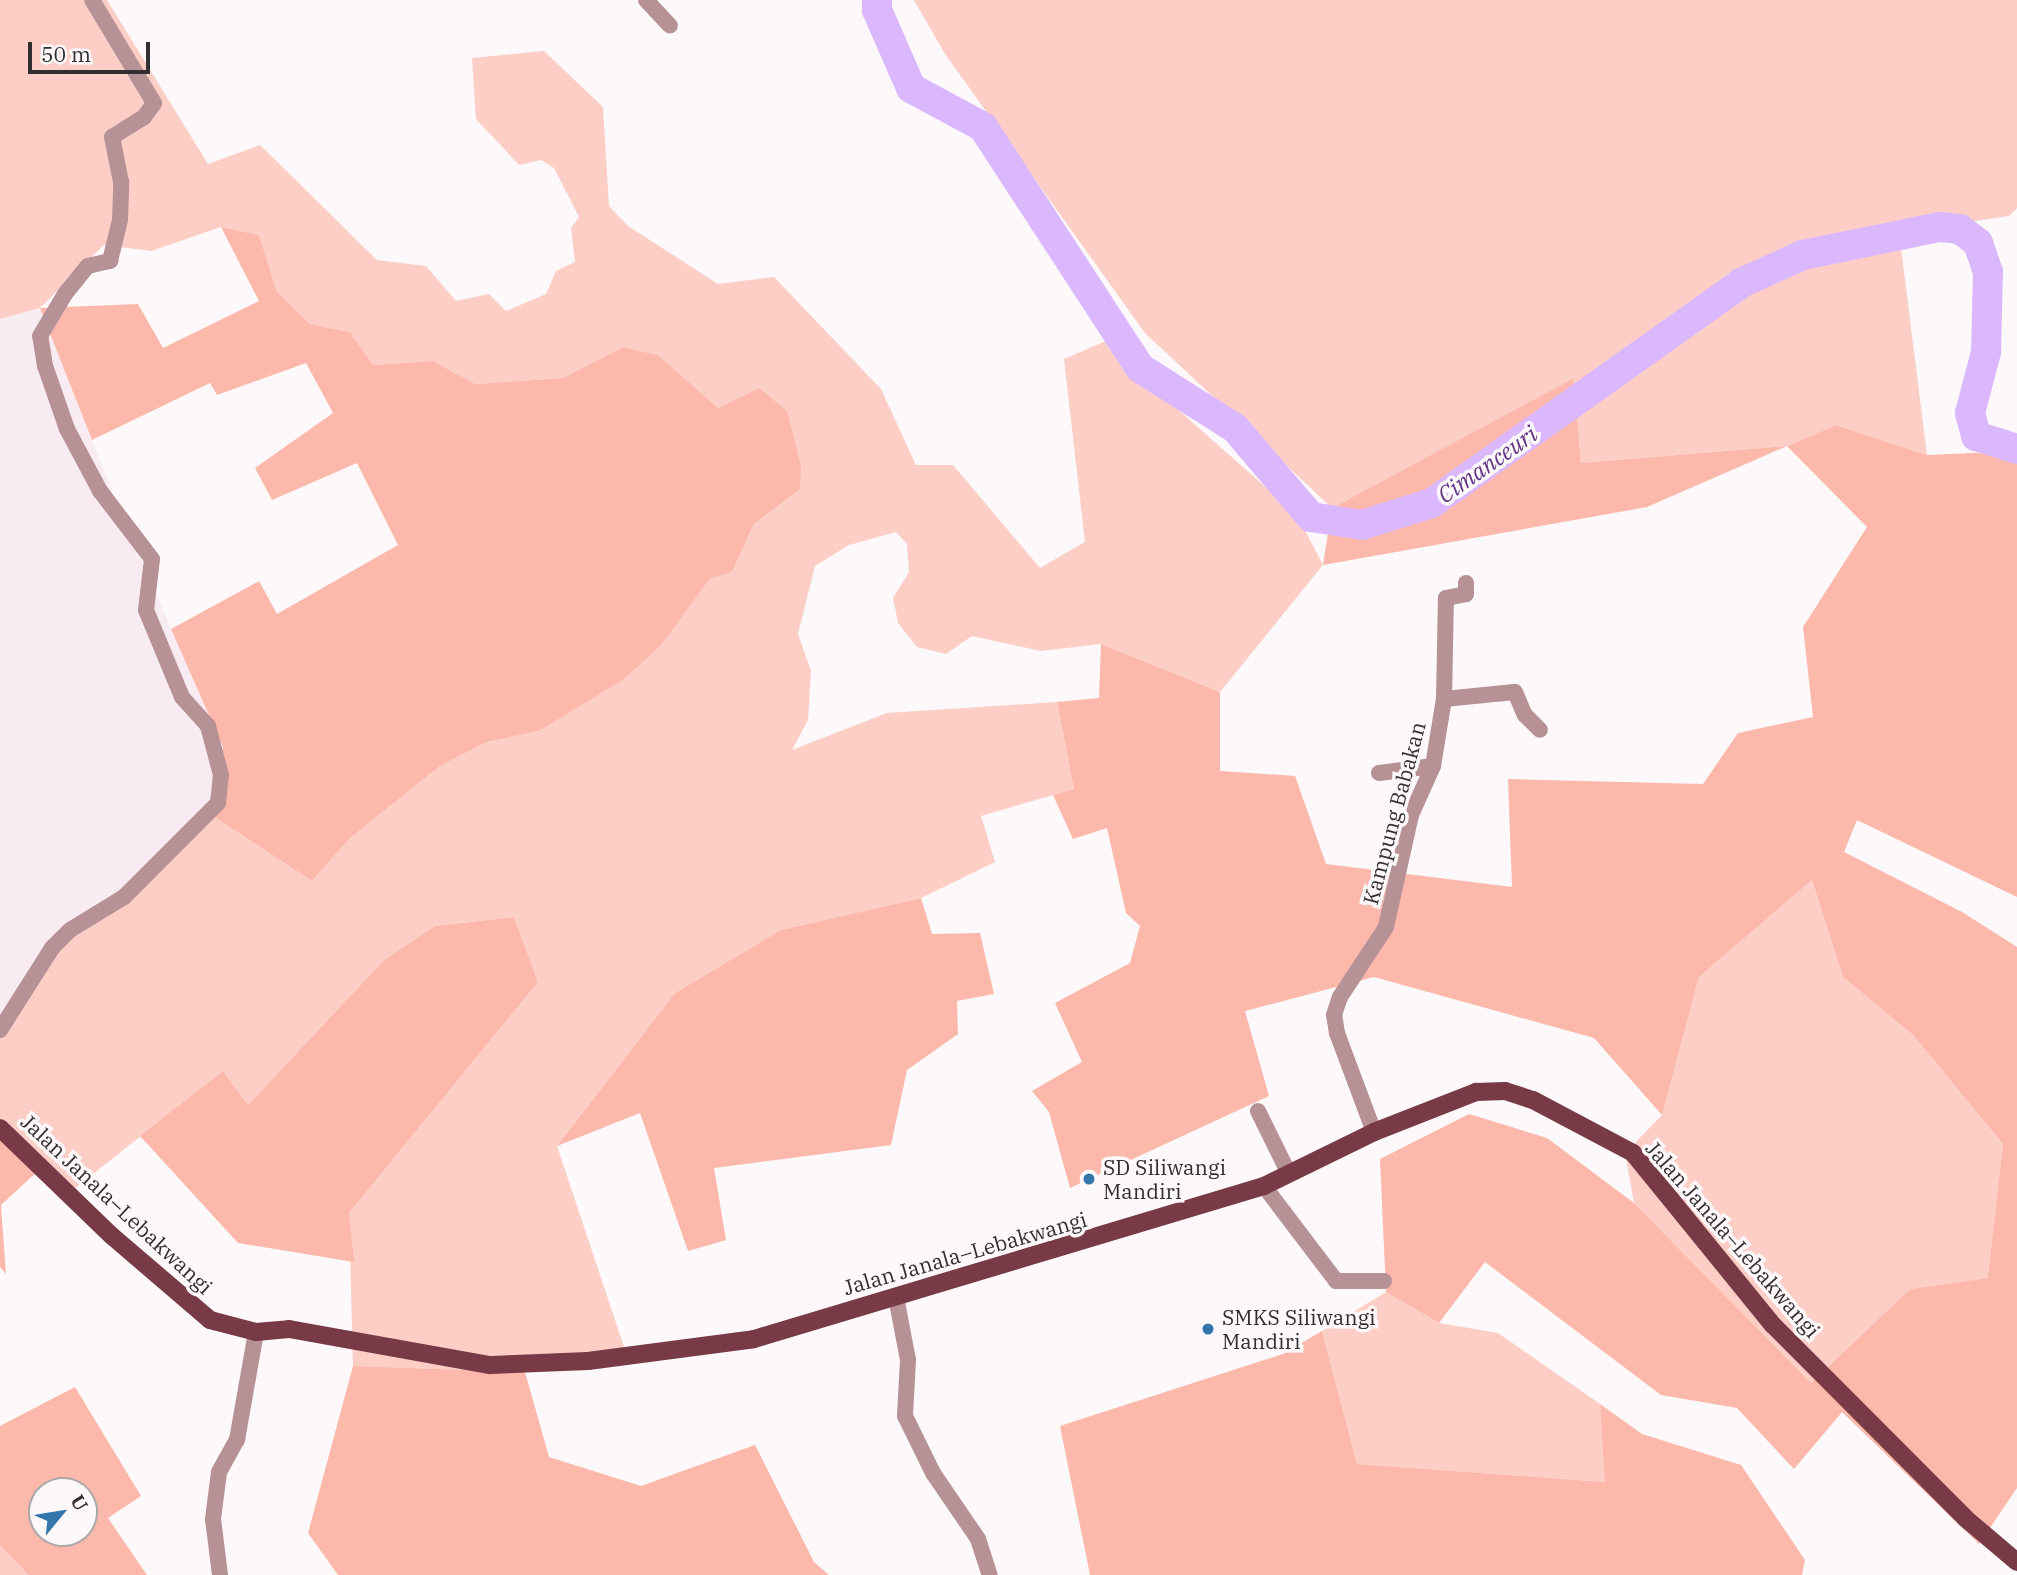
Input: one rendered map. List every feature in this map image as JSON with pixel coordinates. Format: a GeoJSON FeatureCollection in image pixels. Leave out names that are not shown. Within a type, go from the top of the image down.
{"type":"FeatureCollection","features":[{"type":"Feature","properties":{"kind":"main road","name":"Jalan Janala–Lebakwangi"},"geometry":{"type":"LineString","coordinates":[[0,1128],[112,1236],[210,1320],[256,1332],[289,1329],[491,1365],[589,1361],[754,1339],[1264,1186],[1374,1132],[1476,1092],[1505,1091],[1533,1100],[1633,1153],[1773,1325],[1965,1518],[2017,1562]]}},
{"type":"Feature","properties":{"kind":"street"},"geometry":{"type":"LineString","coordinates":[[0,1030],[52,948],[70,930],[124,897],[218,803],[221,775],[208,726],[182,697],[146,610],[152,559],[100,491],[67,429],[44,366],[40,336],[65,294],[88,266],[110,261],[120,220],[121,182],[112,137],[144,117],[154,103],[92,0]]}},
{"type":"Feature","properties":{"kind":"street"},"geometry":{"type":"LineString","coordinates":[[646,0],[670,26]]}},
{"type":"Feature","properties":{"kind":"street","name":"Kampung Babakan"},"geometry":{"type":"LineString","coordinates":[[1374,1132],[1336,1033],[1334,1014],[1340,997],[1386,927],[1411,815],[1433,766],[1444,699],[1446,598],[1466,594],[1466,583]]}},
{"type":"Feature","properties":{"kind":"street"},"geometry":{"type":"LineString","coordinates":[[1444,699],[1516,692],[1525,715],[1541,730]]}},
{"type":"Feature","properties":{"kind":"street"},"geometry":{"type":"LineString","coordinates":[[1379,773],[1433,766]]}},
{"type":"Feature","properties":{"kind":"street"},"geometry":{"type":"LineString","coordinates":[[1258,1111],[1289,1174]]}},
{"type":"Feature","properties":{"kind":"street"},"geometry":{"type":"LineString","coordinates":[[1264,1186],[1336,1281],[1384,1280]]}},
{"type":"Feature","properties":{"kind":"street"},"geometry":{"type":"LineString","coordinates":[[896,1297],[908,1360],[905,1416],[933,1474],[978,1539],[990,1575]]}},
{"type":"Feature","properties":{"kind":"street"},"geometry":{"type":"LineString","coordinates":[[220,1575],[213,1519],[219,1472],[237,1440],[256,1332]]}},
{"type":"Feature","properties":{"kind":"shaded area"},"geometry":{"type":"Polygon","coordinates":[[[0,0],[107,0],[208,164],[260,145],[377,260],[426,266],[456,301],[489,294],[506,311],[546,294],[556,271],[575,262],[571,228],[579,217],[554,168],[541,160],[519,165],[476,119],[472,58],[544,51],[603,107],[609,206],[628,226],[718,284],[774,277],[881,389],[916,465],[953,465],[1040,568],[1085,542],[1064,359],[1120,335],[1147,382],[1297,515],[1323,565],[1220,692],[1101,644],[1041,651],[972,636],[946,654],[917,647],[898,623],[893,598],[909,572],[907,544],[896,532],[849,545],[815,566],[798,634],[811,671],[808,720],[792,750],[887,713],[1057,702],[1074,789],[981,816],[995,862],[921,898],[781,930],[675,993],[557,1146],[628,1359],[525,1372],[353,1366],[349,1213],[538,982],[514,917],[435,926],[384,960],[248,1105],[223,1071],[69,1193],[0,1125],[0,1023],[63,945],[205,811],[312,881],[350,838],[440,766],[487,742],[539,731],[662,644],[710,577],[732,572],[754,524],[800,489],[759,388],[718,408],[658,355],[623,347],[563,378],[475,384],[433,361],[373,365],[350,332],[310,324],[277,292],[259,235],[221,227],[151,251],[104,245],[40,308],[0,319],[0,0]]]}},
{"type":"Feature","properties":{"kind":"shaded area"},"geometry":{"type":"Polygon","coordinates":[[[914,0],[2017,0],[2017,208],[2009,216],[1899,232],[1927,455],[1836,425],[1787,446],[1581,463],[1574,378],[1332,508],[1145,333],[945,54],[914,0]]]}},
{"type":"Feature","properties":{"kind":"shaded area"},"geometry":{"type":"Polygon","coordinates":[[[221,227],[259,235],[277,292],[310,324],[350,332],[373,365],[433,361],[475,384],[563,378],[623,347],[658,355],[718,408],[759,388],[787,411],[801,467],[800,489],[754,524],[732,572],[710,578],[662,644],[624,679],[539,731],[487,742],[440,766],[350,838],[312,881],[205,811],[221,788],[223,747],[171,629],[259,581],[277,614],[398,545],[357,463],[272,500],[255,468],[333,413],[306,363],[217,395],[210,383],[92,440],[40,308],[138,304],[163,348],[259,301],[221,227]]]}},
{"type":"Feature","properties":{"kind":"shaded area"},"geometry":{"type":"Polygon","coordinates":[[[40,308],[123,519],[223,747],[222,788],[0,1023],[0,319],[40,308]]]}},
{"type":"Feature","properties":{"kind":"shaded area"},"geometry":{"type":"Polygon","coordinates":[[[1574,378],[1581,463],[1787,446],[1647,507],[1323,565],[1332,508],[1574,378]]]}},
{"type":"Feature","properties":{"kind":"shaded area"},"geometry":{"type":"Polygon","coordinates":[[[1836,425],[1927,455],[2017,451],[2017,897],[1857,820],[1844,852],[1962,912],[2017,947],[2017,1488],[1979,1544],[1842,1412],[1794,1469],[1737,1408],[1661,1395],[1485,1262],[1439,1323],[1386,1292],[1380,1159],[1469,1114],[1547,1138],[1634,1203],[1811,1383],[1910,1289],[1988,1278],[2003,1144],[1913,1035],[1843,977],[1812,880],[1699,977],[1662,1115],[1594,1038],[1374,977],[1245,1011],[1269,1096],[1070,1188],[1049,1112],[1032,1091],[1082,1062],[1055,1003],[1130,963],[1140,926],[1126,913],[1107,828],[1073,839],[1053,795],[1074,789],[1057,702],[1099,698],[1101,644],[1220,692],[1220,771],[1295,776],[1326,864],[1512,887],[1508,779],[1703,784],[1738,733],[1813,717],[1803,627],[1867,527],[1787,446],[1836,425]]]}},
{"type":"Feature","properties":{"kind":"shaded area"},"geometry":{"type":"Polygon","coordinates":[[[1812,880],[1843,977],[1913,1035],[2003,1144],[1989,1278],[1910,1289],[1811,1383],[1634,1203],[1625,1153],[1662,1115],[1699,977],[1812,880]]]}},
{"type":"Feature","properties":{"kind":"shaded area"},"geometry":{"type":"Polygon","coordinates":[[[921,898],[932,934],[980,933],[994,994],[957,1001],[958,1034],[907,1070],[891,1145],[714,1168],[726,1240],[688,1251],[640,1113],[557,1146],[675,993],[781,930],[921,898]]]}},
{"type":"Feature","properties":{"kind":"shaded area"},"geometry":{"type":"Polygon","coordinates":[[[514,917],[538,982],[349,1213],[354,1262],[238,1243],[140,1136],[223,1071],[248,1105],[384,960],[435,926],[514,917]]]}},
{"type":"Feature","properties":{"kind":"shaded area"},"geometry":{"type":"Polygon","coordinates":[[[0,1125],[41,1168],[1,1205],[6,1274],[0,1267],[0,1125]]]}},
{"type":"Feature","properties":{"kind":"shaded area"},"geometry":{"type":"Polygon","coordinates":[[[1386,1292],[1439,1323],[1498,1333],[1600,1404],[1606,1482],[1357,1464],[1322,1331],[1386,1292]]]}},
{"type":"Feature","properties":{"kind":"shaded area"},"geometry":{"type":"Polygon","coordinates":[[[1322,1331],[1357,1464],[1605,1482],[1600,1404],[1642,1434],[1741,1465],[1805,1560],[1802,1575],[1090,1575],[1060,1426],[1283,1354],[1322,1331]]]}},
{"type":"Feature","properties":{"kind":"shaded area"},"geometry":{"type":"Polygon","coordinates":[[[353,1366],[525,1372],[549,1457],[641,1486],[755,1445],[814,1562],[829,1575],[338,1575],[308,1533],[353,1366]]]}},
{"type":"Feature","properties":{"kind":"shaded area"},"geometry":{"type":"Polygon","coordinates":[[[75,1387],[141,1496],[108,1518],[147,1575],[29,1575],[0,1545],[0,1426],[75,1387]]]}},
{"type":"Feature","properties":{"kind":"shaded area"},"geometry":{"type":"Polygon","coordinates":[[[0,1545],[24,1565],[29,1575],[0,1575],[0,1545]]]}},
{"type":"Feature","properties":{"kind":"waterway","name":"Cimanceuri"},"geometry":{"type":"LineString","coordinates":[[877,0],[877,10],[911,88],[983,127],[1140,368],[1235,428],[1311,517],[1362,525],[1432,503],[1741,283],[1803,255],[1940,227],[1960,229],[1978,243],[1988,272],[1986,352],[1970,413],[1976,436],[2017,449]]}},
{"type":"Feature","properties":{"kind":"place","name":"SD Siliwangi Mandiri"},"geometry":{"type":"Point","coordinates":[1089,1179]}},
{"type":"Feature","properties":{"kind":"place","name":"SMKS Siliwangi Mandiri"},"geometry":{"type":"Point","coordinates":[1208,1329]}}]}
